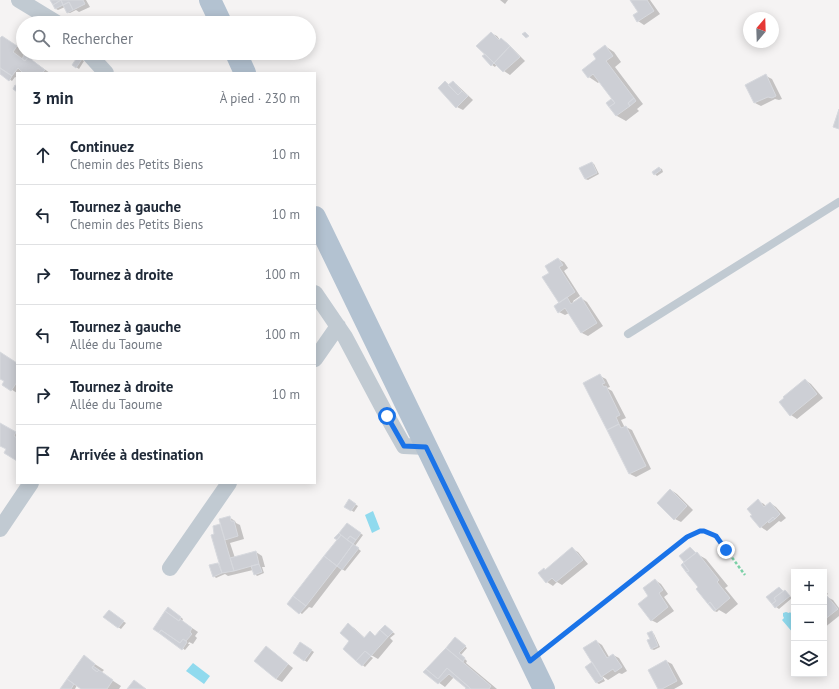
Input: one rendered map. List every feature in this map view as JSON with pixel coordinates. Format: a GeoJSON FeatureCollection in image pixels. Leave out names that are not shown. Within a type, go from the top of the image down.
{"type":"FeatureCollection","features":[{"type":"Feature","properties":{"kind":"main road"},"geometry":{"type":"LineString","coordinates":[[210,0],[218,16]]}},
{"type":"Feature","properties":{"kind":"main road"},"geometry":{"type":"LineString","coordinates":[[239,60],[245,72]]}},
{"type":"Feature","properties":{"kind":"main road"},"geometry":{"type":"LineString","coordinates":[[316,219],[544,689]]}},
{"type":"Feature","properties":{"kind":"street"},"geometry":{"type":"LineString","coordinates":[[19,0],[46,16]]}},
{"type":"Feature","properties":{"kind":"street"},"geometry":{"type":"LineString","coordinates":[[94,60],[105,72]]}},
{"type":"Feature","properties":{"kind":"street"},"geometry":{"type":"LineString","coordinates":[[316,294],[345,337],[404,446],[426,447]]}},
{"type":"Feature","properties":{"kind":"street"},"geometry":{"type":"LineString","coordinates":[[316,358],[338,326]]}},
{"type":"Feature","properties":{"kind":"street"},"geometry":{"type":"LineString","coordinates":[[0,529],[30,484]]}},
{"type":"Feature","properties":{"kind":"street"},"geometry":{"type":"LineString","coordinates":[[170,568],[228,484]]}},
{"type":"Feature","properties":{"kind":"lane"},"geometry":{"type":"LineString","coordinates":[[628,334],[839,202]]}},
{"type":"Feature","properties":{"kind":"path"},"geometry":{"type":"LineString","coordinates":[[530,661],[687,537],[700,531],[716,536],[744,575]]}},
{"type":"Feature","properties":{"kind":"water"},"geometry":{"type":"Polygon","coordinates":[[[373,511],[380,529],[372,533],[365,515],[373,511]]]}},
{"type":"Feature","properties":{"kind":"water"},"geometry":{"type":"Polygon","coordinates":[[[790,612],[791,613],[791,630],[782,620],[784,618],[783,613],[790,612]]]}},
{"type":"Feature","properties":{"kind":"water"},"geometry":{"type":"Polygon","coordinates":[[[193,663],[210,676],[204,684],[186,671],[193,663]]]}},
{"type":"Feature","properties":{"kind":"building"},"geometry":{"type":"Polygon","coordinates":[[[50,0],[61,0],[53,5],[50,0]]]}},
{"type":"Feature","properties":{"kind":"building"},"geometry":{"type":"Polygon","coordinates":[[[61,0],[83,0],[85,4],[73,10],[69,2],[63,5],[61,0]]]}},
{"type":"Feature","properties":{"kind":"building"},"geometry":{"type":"Polygon","coordinates":[[[61,0],[63,5],[55,9],[53,5],[61,0]]]}},
{"type":"Feature","properties":{"kind":"building"},"geometry":{"type":"Polygon","coordinates":[[[630,0],[647,0],[654,11],[637,22],[633,15],[638,12],[630,0]]]}},
{"type":"Feature","properties":{"kind":"building"},"geometry":{"type":"Polygon","coordinates":[[[69,2],[73,10],[67,13],[63,5],[69,2]]]}},
{"type":"Feature","properties":{"kind":"building"},"geometry":{"type":"Polygon","coordinates":[[[491,32],[499,40],[501,38],[510,46],[494,63],[476,46],[491,32]]]}},
{"type":"Feature","properties":{"kind":"building"},"geometry":{"type":"Polygon","coordinates":[[[525,32],[529,36],[526,38],[522,34],[525,32]]]}},
{"type":"Feature","properties":{"kind":"building"},"geometry":{"type":"Polygon","coordinates":[[[2,36],[16,45],[13,52],[16,54],[16,60],[32,60],[45,70],[43,72],[22,72],[18,68],[12,76],[0,68],[0,38],[2,36]]]}},
{"type":"Feature","properties":{"kind":"building"},"geometry":{"type":"Polygon","coordinates":[[[605,45],[613,56],[606,61],[634,98],[628,103],[630,106],[616,116],[609,107],[615,103],[593,74],[588,78],[582,70],[596,59],[593,54],[605,45]]]}},
{"type":"Feature","properties":{"kind":"building"},"geometry":{"type":"Polygon","coordinates":[[[510,46],[520,57],[503,72],[494,63],[510,46]]]}},
{"type":"Feature","properties":{"kind":"building"},"geometry":{"type":"Polygon","coordinates":[[[485,54],[494,63],[491,66],[482,56],[485,54]]]}},
{"type":"Feature","properties":{"kind":"building"},"geometry":{"type":"Polygon","coordinates":[[[75,60],[81,60],[76,68],[72,65],[75,60]]]}},
{"type":"Feature","properties":{"kind":"building"},"geometry":{"type":"Polygon","coordinates":[[[0,68],[12,76],[9,81],[0,74],[0,68]]]}},
{"type":"Feature","properties":{"kind":"building"},"geometry":{"type":"Polygon","coordinates":[[[766,74],[776,96],[772,98],[768,97],[754,103],[745,85],[766,74]]]}},
{"type":"Feature","properties":{"kind":"building"},"geometry":{"type":"Polygon","coordinates":[[[445,81],[458,95],[462,91],[468,96],[456,108],[438,88],[445,81]]]}},
{"type":"Feature","properties":{"kind":"building"},"geometry":{"type":"Polygon","coordinates":[[[453,81],[462,91],[458,95],[448,85],[453,81]]]}},
{"type":"Feature","properties":{"kind":"building"},"geometry":{"type":"Polygon","coordinates":[[[15,85],[16,86],[16,91],[13,89],[15,85]]]}},
{"type":"Feature","properties":{"kind":"building"},"geometry":{"type":"Polygon","coordinates":[[[634,98],[636,101],[630,106],[628,103],[634,98]]]}},
{"type":"Feature","properties":{"kind":"building"},"geometry":{"type":"Polygon","coordinates":[[[611,99],[615,103],[609,107],[606,103],[611,99]]]}},
{"type":"Feature","properties":{"kind":"building"},"geometry":{"type":"Polygon","coordinates":[[[839,109],[839,129],[833,127],[839,109]]]}},
{"type":"Feature","properties":{"kind":"building"},"geometry":{"type":"Polygon","coordinates":[[[592,162],[597,173],[585,179],[579,168],[592,162]]]}},
{"type":"Feature","properties":{"kind":"building"},"geometry":{"type":"Polygon","coordinates":[[[659,167],[661,170],[654,175],[652,172],[659,167]]]}},
{"type":"Feature","properties":{"kind":"building"},"geometry":{"type":"Polygon","coordinates":[[[558,258],[563,265],[559,267],[575,292],[559,303],[542,277],[549,273],[545,266],[558,258]]]}},
{"type":"Feature","properties":{"kind":"building"},"geometry":{"type":"Polygon","coordinates":[[[567,297],[571,304],[581,297],[597,323],[581,333],[565,308],[558,313],[554,306],[567,297]]]}},
{"type":"Feature","properties":{"kind":"building"},"geometry":{"type":"Polygon","coordinates":[[[0,352],[16,362],[16,384],[11,391],[2,385],[4,381],[0,379],[0,352]]]}},
{"type":"Feature","properties":{"kind":"building"},"geometry":{"type":"Polygon","coordinates":[[[600,374],[605,383],[602,384],[604,387],[606,386],[620,415],[616,417],[619,424],[607,430],[583,383],[600,374]]]}},
{"type":"Feature","properties":{"kind":"building"},"geometry":{"type":"Polygon","coordinates":[[[805,379],[817,394],[790,416],[779,402],[805,379]]]}},
{"type":"Feature","properties":{"kind":"building"},"geometry":{"type":"Polygon","coordinates":[[[0,423],[16,432],[14,436],[16,437],[16,460],[4,453],[6,449],[0,446],[0,423]]]}},
{"type":"Feature","properties":{"kind":"building"},"geometry":{"type":"Polygon","coordinates":[[[619,424],[621,428],[626,426],[646,466],[629,474],[607,430],[619,424]]]}},
{"type":"Feature","properties":{"kind":"building"},"geometry":{"type":"Polygon","coordinates":[[[670,489],[687,506],[674,520],[657,503],[670,489]]]}},
{"type":"Feature","properties":{"kind":"building"},"geometry":{"type":"Polygon","coordinates":[[[349,499],[356,504],[351,511],[344,507],[349,499]]]}},
{"type":"Feature","properties":{"kind":"building"},"geometry":{"type":"Polygon","coordinates":[[[758,499],[764,507],[770,502],[780,514],[775,519],[773,517],[760,528],[750,516],[752,515],[747,509],[758,499]]]}},
{"type":"Feature","properties":{"kind":"building"},"geometry":{"type":"Polygon","coordinates":[[[230,516],[231,521],[234,521],[238,536],[225,540],[219,519],[230,516]]]}},
{"type":"Feature","properties":{"kind":"building"},"geometry":{"type":"Polygon","coordinates":[[[773,517],[775,519],[769,523],[768,522],[773,517]]]}},
{"type":"Feature","properties":{"kind":"building"},"geometry":{"type":"Polygon","coordinates":[[[347,523],[361,533],[356,540],[350,536],[347,540],[339,533],[347,523]]]}},
{"type":"Feature","properties":{"kind":"building"},"geometry":{"type":"Polygon","coordinates":[[[220,524],[234,571],[222,573],[211,535],[214,534],[213,526],[220,524]]]}},
{"type":"Feature","properties":{"kind":"building"},"geometry":{"type":"Polygon","coordinates":[[[339,533],[341,535],[337,540],[334,538],[339,533]]]}},
{"type":"Feature","properties":{"kind":"building"},"geometry":{"type":"Polygon","coordinates":[[[341,535],[353,544],[337,566],[324,556],[341,535]]]}},
{"type":"Feature","properties":{"kind":"building"},"geometry":{"type":"Polygon","coordinates":[[[350,536],[356,540],[353,544],[347,540],[350,536]]]}},
{"type":"Feature","properties":{"kind":"building"},"geometry":{"type":"Polygon","coordinates":[[[353,544],[359,548],[342,570],[337,566],[353,544]]]}},
{"type":"Feature","properties":{"kind":"building"},"geometry":{"type":"Polygon","coordinates":[[[572,547],[583,560],[556,582],[552,578],[546,583],[538,573],[544,568],[545,570],[572,547]]]}},
{"type":"Feature","properties":{"kind":"building"},"geometry":{"type":"Polygon","coordinates":[[[690,547],[696,553],[684,562],[679,556],[690,547]]]}},
{"type":"Feature","properties":{"kind":"building"},"geometry":{"type":"Polygon","coordinates":[[[256,551],[259,564],[234,571],[230,558],[256,551]]]}},
{"type":"Feature","properties":{"kind":"building"},"geometry":{"type":"Polygon","coordinates":[[[697,552],[719,580],[717,582],[730,598],[716,610],[710,602],[708,604],[696,589],[698,587],[686,572],[689,571],[683,563],[697,552]]]}},
{"type":"Feature","properties":{"kind":"building"},"geometry":{"type":"Polygon","coordinates":[[[324,556],[337,566],[306,606],[293,596],[324,556]]]}},
{"type":"Feature","properties":{"kind":"building"},"geometry":{"type":"Polygon","coordinates":[[[218,563],[222,573],[213,577],[209,565],[218,563]]]}},
{"type":"Feature","properties":{"kind":"building"},"geometry":{"type":"Polygon","coordinates":[[[683,563],[689,571],[686,572],[681,565],[683,563]]]}},
{"type":"Feature","properties":{"kind":"building"},"geometry":{"type":"Polygon","coordinates":[[[259,564],[262,572],[254,575],[251,566],[259,564]]]}},
{"type":"Feature","properties":{"kind":"building"},"geometry":{"type":"Polygon","coordinates":[[[655,579],[663,590],[659,593],[668,607],[651,621],[638,604],[648,596],[643,588],[655,579]]]}},
{"type":"Feature","properties":{"kind":"building"},"geometry":{"type":"Polygon","coordinates":[[[779,587],[783,591],[774,598],[776,601],[772,604],[766,597],[779,587]]]}},
{"type":"Feature","properties":{"kind":"building"},"geometry":{"type":"Polygon","coordinates":[[[785,590],[790,596],[775,608],[772,604],[776,601],[774,598],[785,590]]]}},
{"type":"Feature","properties":{"kind":"building"},"geometry":{"type":"Polygon","coordinates":[[[293,596],[306,606],[299,614],[287,604],[293,596]]]}},
{"type":"Feature","properties":{"kind":"building"},"geometry":{"type":"Polygon","coordinates":[[[827,596],[838,609],[827,618],[827,596]]]}},
{"type":"Feature","properties":{"kind":"building"},"geometry":{"type":"Polygon","coordinates":[[[710,602],[716,610],[714,611],[708,604],[710,602]]]}},
{"type":"Feature","properties":{"kind":"building"},"geometry":{"type":"Polygon","coordinates":[[[168,607],[181,617],[179,621],[165,611],[168,607]]]}},
{"type":"Feature","properties":{"kind":"building"},"geometry":{"type":"Polygon","coordinates":[[[109,610],[124,621],[118,628],[103,617],[109,610]]]}},
{"type":"Feature","properties":{"kind":"building"},"geometry":{"type":"Polygon","coordinates":[[[165,611],[179,621],[180,619],[192,628],[190,632],[192,634],[186,641],[183,639],[180,643],[161,630],[159,633],[153,629],[165,611]]]}},
{"type":"Feature","properties":{"kind":"building"},"geometry":{"type":"Polygon","coordinates":[[[348,623],[364,638],[370,631],[375,636],[380,630],[388,637],[371,656],[365,651],[356,661],[343,649],[349,641],[340,633],[348,623]]]}},
{"type":"Feature","properties":{"kind":"building"},"geometry":{"type":"Polygon","coordinates":[[[385,625],[393,632],[388,637],[380,630],[385,625]]]}},
{"type":"Feature","properties":{"kind":"building"},"geometry":{"type":"Polygon","coordinates":[[[161,630],[180,643],[183,639],[187,642],[182,650],[159,633],[161,630]]]}},
{"type":"Feature","properties":{"kind":"building"},"geometry":{"type":"Polygon","coordinates":[[[652,631],[658,646],[651,649],[647,640],[650,639],[647,633],[652,631]]]}},
{"type":"Feature","properties":{"kind":"building"},"geometry":{"type":"Polygon","coordinates":[[[455,637],[466,646],[459,653],[465,658],[463,662],[446,648],[455,637]]]}},
{"type":"Feature","properties":{"kind":"building"},"geometry":{"type":"Polygon","coordinates":[[[596,640],[607,658],[613,654],[622,667],[615,672],[613,669],[601,677],[583,648],[596,640]]]}},
{"type":"Feature","properties":{"kind":"building"},"geometry":{"type":"Polygon","coordinates":[[[300,642],[312,650],[304,661],[293,653],[300,642]]]}},
{"type":"Feature","properties":{"kind":"building"},"geometry":{"type":"Polygon","coordinates":[[[266,646],[288,664],[276,679],[254,661],[266,646]]]}},
{"type":"Feature","properties":{"kind":"building"},"geometry":{"type":"Polygon","coordinates":[[[446,648],[491,686],[489,689],[470,689],[447,668],[438,679],[426,669],[446,648]]]}},
{"type":"Feature","properties":{"kind":"building"},"geometry":{"type":"Polygon","coordinates":[[[365,651],[371,656],[362,666],[356,661],[365,651]]]}},
{"type":"Feature","properties":{"kind":"building"},"geometry":{"type":"Polygon","coordinates":[[[84,655],[95,664],[92,668],[97,672],[99,670],[113,680],[107,689],[81,689],[67,679],[84,655]]]}},
{"type":"Feature","properties":{"kind":"building"},"geometry":{"type":"Polygon","coordinates":[[[666,660],[677,681],[662,689],[658,689],[648,670],[666,660]]]}},
{"type":"Feature","properties":{"kind":"building"},"geometry":{"type":"Polygon","coordinates":[[[592,662],[603,679],[596,683],[585,667],[592,662]]]}},
{"type":"Feature","properties":{"kind":"building"},"geometry":{"type":"Polygon","coordinates":[[[93,666],[99,670],[97,672],[92,668],[93,666]]]}},
{"type":"Feature","properties":{"kind":"building"},"geometry":{"type":"Polygon","coordinates":[[[447,668],[470,689],[465,689],[466,688],[449,674],[438,684],[423,672],[426,669],[438,679],[447,668]]]}},
{"type":"Feature","properties":{"kind":"building"},"geometry":{"type":"Polygon","coordinates":[[[67,679],[74,684],[71,689],[60,689],[67,679]]]}},
{"type":"Feature","properties":{"kind":"building"},"geometry":{"type":"Polygon","coordinates":[[[134,680],[146,689],[127,689],[134,680]]]}},
{"type":"Feature","properties":{"kind":"route"},"geometry":{"type":"LineString","coordinates":[[387,416],[404,446],[426,447],[530,661],[687,537],[700,531],[704,531],[716,536],[726,550]]}}]}
